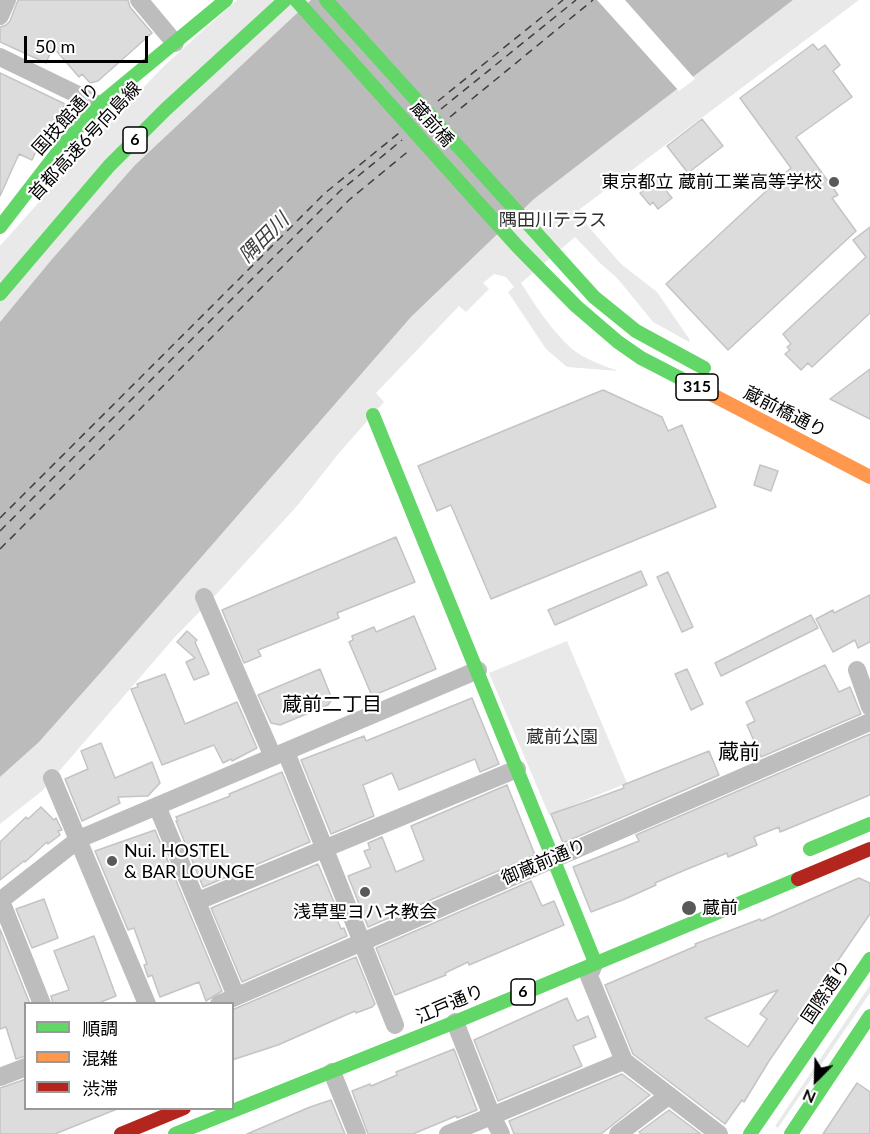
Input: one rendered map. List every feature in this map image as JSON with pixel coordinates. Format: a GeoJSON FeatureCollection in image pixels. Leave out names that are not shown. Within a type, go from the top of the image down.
{"type":"FeatureCollection","features":[{"type":"Feature","properties":{"kind":"main road","name":"国技館通り"},"geometry":{"type":"LineString","coordinates":[[0,227],[64,144],[99,105],[226,0]]}},
{"type":"Feature","properties":{"kind":"main road","name":"首都高速6号向島線"},"geometry":{"type":"LineString","coordinates":[[0,294],[110,166],[166,109],[285,0]]}},
{"type":"Feature","properties":{"kind":"main road","name":"蔵前橋"},"geometry":{"type":"LineString","coordinates":[[296,0],[542,272]]}},
{"type":"Feature","properties":{"kind":"main road","name":"蔵前橋"},"geometry":{"type":"LineString","coordinates":[[326,0],[594,297],[636,332],[716,375]]}},
{"type":"Feature","properties":{"kind":"main road","name":"蔵前橋通り"},"geometry":{"type":"LineString","coordinates":[[542,272],[590,321],[641,358],[870,477]]}},
{"type":"Feature","properties":{"kind":"main road"},"geometry":{"type":"LineString","coordinates":[[374,416],[595,962]]}},
{"type":"Feature","properties":{"kind":"main road"},"geometry":{"type":"LineString","coordinates":[[792,856],[870,824]]}},
{"type":"Feature","properties":{"kind":"main road","name":"江戸通り"},"geometry":{"type":"LineString","coordinates":[[175,1134],[870,851]]}},
{"type":"Feature","properties":{"kind":"main road","name":"国際通り"},"geometry":{"type":"LineString","coordinates":[[750,1134],[870,959]]}},
{"type":"Feature","properties":{"kind":"main road"},"geometry":{"type":"LineString","coordinates":[[791,1134],[870,1016]]}},
{"type":"Feature","properties":{"kind":"main road"},"geometry":{"type":"LineString","coordinates":[[121,1134],[179,1110]]}},
{"type":"Feature","properties":{"kind":"street"},"geometry":{"type":"LineString","coordinates":[[0,16],[7,0]]}},
{"type":"Feature","properties":{"kind":"street"},"geometry":{"type":"LineString","coordinates":[[140,0],[175,42]]}},
{"type":"Feature","properties":{"kind":"street"},"geometry":{"type":"LineString","coordinates":[[0,57],[99,105]]}},
{"type":"Feature","properties":{"kind":"street"},"geometry":{"type":"LineString","coordinates":[[204,597],[324,850],[395,1024]]}},
{"type":"Feature","properties":{"kind":"street"},"geometry":{"type":"LineString","coordinates":[[41,1002],[0,901],[79,839],[478,670]]}},
{"type":"Feature","properties":{"kind":"street"},"geometry":{"type":"LineString","coordinates":[[857,670],[870,707]]}},
{"type":"Feature","properties":{"kind":"street","name":"御蔵前通り"},"geometry":{"type":"LineString","coordinates":[[223,1002],[870,722]]}},
{"type":"Feature","properties":{"kind":"street"},"geometry":{"type":"LineString","coordinates":[[198,901],[518,769]]}},
{"type":"Feature","properties":{"kind":"street"},"geometry":{"type":"LineString","coordinates":[[52,778],[146,1002]]}},
{"type":"Feature","properties":{"kind":"street"},"geometry":{"type":"LineString","coordinates":[[157,806],[236,996]]}},
{"type":"Feature","properties":{"kind":"street"},"geometry":{"type":"LineString","coordinates":[[595,962],[589,976],[624,1061],[719,1134]]}},
{"type":"Feature","properties":{"kind":"street"},"geometry":{"type":"LineString","coordinates":[[454,1022],[501,1134]]}},
{"type":"Feature","properties":{"kind":"street"},"geometry":{"type":"LineString","coordinates":[[448,1134],[624,1061]]}},
{"type":"Feature","properties":{"kind":"street"},"geometry":{"type":"LineString","coordinates":[[0,1077],[24,1068]]}},
{"type":"Feature","properties":{"kind":"street"},"geometry":{"type":"LineString","coordinates":[[332,1072],[357,1134]]}},
{"type":"Feature","properties":{"kind":"street"},"geometry":{"type":"LineString","coordinates":[[618,1134],[668,1096]]}},
{"type":"Feature","properties":{"kind":"green space"},"geometry":{"type":"Polygon","coordinates":[[[237,0],[311,0],[135,165],[0,322],[0,246],[109,123],[165,65],[237,0]]]}},
{"type":"Feature","properties":{"kind":"green space","name":"隅田川テラス"},"geometry":{"type":"Polygon","coordinates":[[[793,0],[859,0],[580,209],[580,217],[621,264],[657,292],[690,340],[689,342],[653,322],[618,279],[575,237],[521,283],[550,325],[571,348],[587,359],[618,371],[567,367],[546,349],[508,292],[514,287],[506,277],[494,274],[483,283],[489,289],[466,312],[459,306],[376,393],[384,402],[297,506],[174,638],[42,791],[0,824],[0,777],[39,742],[411,317],[534,199],[793,0]]]}},
{"type":"Feature","properties":{"kind":"green space","name":"蔵前公園"},"geometry":{"type":"Polygon","coordinates":[[[567,641],[627,783],[549,815],[489,673],[567,641]]]}},
{"type":"Feature","properties":{"kind":"green space"},"geometry":{"type":"Polygon","coordinates":[[[870,985],[870,993],[778,1128],[775,1126],[870,985]]]}},
{"type":"Feature","properties":{"kind":"water","name":"隅田川"},"geometry":{"type":"Polygon","coordinates":[[[311,0],[793,0],[534,199],[411,317],[39,742],[0,777],[0,322],[135,165],[311,0]]]}},
{"type":"Feature","properties":{"kind":"pier"},"geometry":{"type":"Polygon","coordinates":[[[597,0],[625,0],[695,79],[679,91],[597,0]]]}},
{"type":"Feature","properties":{"kind":"building"},"geometry":{"type":"Polygon","coordinates":[[[18,0],[128,0],[130,7],[152,33],[98,81],[90,83],[82,74],[79,77],[53,47],[46,63],[0,42],[0,27],[10,21],[18,0]]]}},
{"type":"Feature","properties":{"kind":"building"},"geometry":{"type":"Polygon","coordinates":[[[813,44],[818,50],[825,45],[840,65],[833,71],[852,97],[796,137],[838,195],[832,198],[856,231],[728,350],[666,284],[791,168],[740,98],[813,44]]]}},
{"type":"Feature","properties":{"kind":"building"},"geometry":{"type":"Polygon","coordinates":[[[0,73],[65,104],[52,132],[46,129],[32,160],[19,154],[0,196],[0,73]]]}},
{"type":"Feature","properties":{"kind":"building"},"geometry":{"type":"Polygon","coordinates":[[[702,119],[723,146],[688,173],[667,146],[702,119]]]}},
{"type":"Feature","properties":{"kind":"building"},"geometry":{"type":"Polygon","coordinates":[[[656,178],[672,198],[658,209],[653,202],[650,205],[640,193],[656,178]]]}},
{"type":"Feature","properties":{"kind":"building"},"geometry":{"type":"Polygon","coordinates":[[[870,227],[870,313],[812,367],[808,363],[801,370],[785,354],[790,350],[787,347],[791,344],[783,334],[866,257],[853,240],[870,227]]]}},
{"type":"Feature","properties":{"kind":"building"},"geometry":{"type":"Polygon","coordinates":[[[870,369],[870,419],[830,399],[870,369]]]}},
{"type":"Feature","properties":{"kind":"building"},"geometry":{"type":"Polygon","coordinates":[[[603,390],[662,417],[668,431],[682,425],[716,507],[491,599],[451,505],[437,511],[418,466],[603,390]]]}},
{"type":"Feature","properties":{"kind":"building"},"geometry":{"type":"Polygon","coordinates":[[[760,465],[778,471],[771,491],[754,485],[760,465]]]}},
{"type":"Feature","properties":{"kind":"building"},"geometry":{"type":"Polygon","coordinates":[[[396,537],[415,582],[337,613],[339,618],[258,650],[261,656],[244,663],[222,610],[396,537]]]}},
{"type":"Feature","properties":{"kind":"building"},"geometry":{"type":"Polygon","coordinates":[[[641,571],[647,585],[555,625],[548,610],[641,571]]]}},
{"type":"Feature","properties":{"kind":"building"},"geometry":{"type":"Polygon","coordinates":[[[668,572],[693,627],[682,632],[657,577],[668,572]]]}},
{"type":"Feature","properties":{"kind":"building"},"geometry":{"type":"Polygon","coordinates":[[[870,595],[870,642],[858,648],[855,640],[833,652],[816,619],[833,610],[834,613],[870,595]]]}},
{"type":"Feature","properties":{"kind":"building"},"geometry":{"type":"Polygon","coordinates":[[[811,615],[818,628],[721,676],[715,663],[811,615]]]}},
{"type":"Feature","properties":{"kind":"building"},"geometry":{"type":"Polygon","coordinates":[[[414,616],[436,669],[372,696],[349,642],[353,640],[352,636],[374,627],[376,632],[414,616]]]}},
{"type":"Feature","properties":{"kind":"building"},"geometry":{"type":"Polygon","coordinates":[[[187,631],[197,640],[195,642],[209,674],[194,680],[186,662],[195,658],[177,642],[187,631]]]}},
{"type":"Feature","properties":{"kind":"building"},"geometry":{"type":"Polygon","coordinates":[[[825,665],[839,692],[850,687],[861,714],[761,757],[747,725],[755,721],[746,702],[825,665]]]}},
{"type":"Feature","properties":{"kind":"building"},"geometry":{"type":"Polygon","coordinates":[[[320,669],[332,699],[328,705],[280,725],[271,723],[258,695],[320,669]]]}},
{"type":"Feature","properties":{"kind":"building"},"geometry":{"type":"Polygon","coordinates":[[[687,669],[703,704],[691,710],[675,674],[687,669]]]}},
{"type":"Feature","properties":{"kind":"building"},"geometry":{"type":"Polygon","coordinates":[[[165,674],[185,724],[237,702],[257,748],[232,761],[231,759],[223,763],[214,745],[162,765],[131,689],[138,687],[137,684],[165,674]]]}},
{"type":"Feature","properties":{"kind":"building"},"geometry":{"type":"Polygon","coordinates":[[[472,698],[499,764],[480,772],[475,759],[399,790],[392,773],[363,785],[374,816],[331,834],[301,760],[364,736],[366,741],[472,698]]]}},
{"type":"Feature","properties":{"kind":"building"},"geometry":{"type":"Polygon","coordinates":[[[870,734],[870,795],[780,832],[779,827],[754,837],[757,845],[728,857],[727,853],[591,912],[573,867],[639,841],[636,835],[870,734]]]}},
{"type":"Feature","properties":{"kind":"building"},"geometry":{"type":"Polygon","coordinates":[[[101,743],[115,778],[152,762],[160,783],[148,796],[118,797],[120,803],[82,821],[65,779],[88,769],[81,751],[101,743]]]}},
{"type":"Feature","properties":{"kind":"building"},"geometry":{"type":"Polygon","coordinates":[[[709,751],[719,775],[563,843],[551,814],[624,788],[623,785],[709,751]]]}},
{"type":"Feature","properties":{"kind":"building"},"geometry":{"type":"Polygon","coordinates":[[[282,772],[310,842],[203,887],[176,817],[282,772]]]}},
{"type":"Feature","properties":{"kind":"building"},"geometry":{"type":"Polygon","coordinates":[[[507,785],[535,855],[368,927],[348,876],[371,867],[364,851],[370,849],[368,843],[382,837],[396,872],[424,860],[411,826],[507,785]]]}},
{"type":"Feature","properties":{"kind":"building"},"geometry":{"type":"Polygon","coordinates":[[[41,807],[54,820],[56,818],[62,830],[58,831],[60,835],[48,844],[47,842],[0,880],[0,842],[26,817],[28,819],[41,807]]]}},
{"type":"Feature","properties":{"kind":"building"},"geometry":{"type":"Polygon","coordinates":[[[155,830],[222,991],[206,1001],[199,982],[160,997],[152,975],[148,977],[144,965],[147,964],[134,928],[128,930],[95,851],[155,830]]]}},
{"type":"Feature","properties":{"kind":"building"},"geometry":{"type":"Polygon","coordinates":[[[318,864],[334,902],[331,904],[341,929],[344,928],[347,936],[242,982],[211,908],[318,864]]]}},
{"type":"Feature","properties":{"kind":"building"},"geometry":{"type":"Polygon","coordinates":[[[859,878],[870,883],[870,914],[769,1061],[744,1102],[742,1100],[725,1124],[633,1054],[605,985],[696,946],[695,944],[760,919],[761,921],[859,878]],[[778,990],[705,1018],[748,1047],[767,1019],[760,1014],[778,990]]]}},
{"type":"Feature","properties":{"kind":"building"},"geometry":{"type":"Polygon","coordinates":[[[531,881],[542,906],[554,901],[564,925],[469,965],[468,962],[445,973],[446,975],[395,995],[376,948],[531,881]]]}},
{"type":"Feature","properties":{"kind":"building"},"geometry":{"type":"Polygon","coordinates":[[[44,899],[58,938],[32,948],[16,909],[44,899]]]}},
{"type":"Feature","properties":{"kind":"building"},"geometry":{"type":"Polygon","coordinates":[[[0,929],[29,1002],[24,1002],[24,1057],[16,1059],[6,1027],[0,1029],[0,929]]]}},
{"type":"Feature","properties":{"kind":"building"},"geometry":{"type":"Polygon","coordinates":[[[94,936],[116,996],[101,1002],[52,1002],[51,996],[69,990],[54,951],[94,936]]]}},
{"type":"Feature","properties":{"kind":"building"},"geometry":{"type":"Polygon","coordinates":[[[356,957],[375,1004],[278,1045],[234,1059],[234,1009],[356,957]]]}},
{"type":"Feature","properties":{"kind":"building"},"geometry":{"type":"Polygon","coordinates":[[[567,998],[577,1021],[588,1016],[596,1037],[573,1046],[582,1066],[498,1101],[474,1040],[567,998]]]}},
{"type":"Feature","properties":{"kind":"building"},"geometry":{"type":"Polygon","coordinates":[[[454,1049],[477,1110],[413,1134],[368,1134],[352,1091],[370,1084],[371,1086],[397,1075],[396,1072],[454,1049]]]}},
{"type":"Feature","properties":{"kind":"building"},"geometry":{"type":"Polygon","coordinates":[[[622,1074],[650,1095],[601,1134],[514,1134],[509,1121],[622,1074]]]}},
{"type":"Feature","properties":{"kind":"building"},"geometry":{"type":"Polygon","coordinates":[[[24,1080],[24,1110],[115,1110],[55,1134],[0,1134],[0,1088],[24,1080]]]}},
{"type":"Feature","properties":{"kind":"building"},"geometry":{"type":"Polygon","coordinates":[[[857,1083],[870,1092],[870,1134],[823,1134],[857,1083]]]}},
{"type":"Feature","properties":{"kind":"building"},"geometry":{"type":"Polygon","coordinates":[[[331,1100],[345,1134],[247,1134],[310,1107],[331,1100]]]}},
{"type":"Feature","properties":{"kind":"building"},"geometry":{"type":"Polygon","coordinates":[[[669,1110],[701,1134],[641,1134],[639,1132],[669,1110]]]}},
{"type":"Feature","properties":{"kind":"ferry route"},"geometry":{"type":"LineString","coordinates":[[438,101],[563,0]]}},
{"type":"Feature","properties":{"kind":"ferry route"},"geometry":{"type":"LineString","coordinates":[[441,109],[576,0]]}},
{"type":"Feature","properties":{"kind":"ferry route"},"geometry":{"type":"LineString","coordinates":[[450,117],[593,0]]}},
{"type":"Feature","properties":{"kind":"ferry route"},"geometry":{"type":"LineString","coordinates":[[0,518],[325,193],[399,133]]}},
{"type":"Feature","properties":{"kind":"ferry route"},"geometry":{"type":"LineString","coordinates":[[0,531],[340,191],[402,140]]}},
{"type":"Feature","properties":{"kind":"ferry route"},"geometry":{"type":"LineString","coordinates":[[0,549],[349,200],[411,149]]}},
{"type":"Feature","properties":{"kind":"traffic: fast"},"geometry":{"type":"LineString","coordinates":[[0,227],[64,144],[99,105],[226,0]]}},
{"type":"Feature","properties":{"kind":"traffic: fast"},"geometry":{"type":"LineString","coordinates":[[0,294],[109,166],[166,109],[285,0]]}},
{"type":"Feature","properties":{"kind":"traffic: fast"},"geometry":{"type":"LineString","coordinates":[[296,0],[517,246],[576,306],[618,342],[641,358],[705,391]]}},
{"type":"Feature","properties":{"kind":"traffic: fast"},"geometry":{"type":"LineString","coordinates":[[326,0],[594,297],[636,331],[704,368]]}},
{"type":"Feature","properties":{"kind":"traffic: fast"},"geometry":{"type":"LineString","coordinates":[[373,415],[595,962]]}},
{"type":"Feature","properties":{"kind":"traffic: fast"},"geometry":{"type":"LineString","coordinates":[[810,849],[870,824]]}},
{"type":"Feature","properties":{"kind":"traffic: fast"},"geometry":{"type":"LineString","coordinates":[[175,1134],[455,1022],[798,879]]}},
{"type":"Feature","properties":{"kind":"traffic: fast"},"geometry":{"type":"LineString","coordinates":[[750,1134],[870,959]]}},
{"type":"Feature","properties":{"kind":"traffic: fast"},"geometry":{"type":"LineString","coordinates":[[791,1134],[870,1016]]}},
{"type":"Feature","properties":{"kind":"traffic: slow"},"geometry":{"type":"LineString","coordinates":[[705,391],[870,477]]}},
{"type":"Feature","properties":{"kind":"traffic: jam"},"geometry":{"type":"LineString","coordinates":[[798,879],[870,849]]}},
{"type":"Feature","properties":{"kind":"traffic: jam"},"geometry":{"type":"LineString","coordinates":[[121,1134],[179,1110]]}},
{"type":"Feature","properties":{"kind":"place","name":"東京都立 蔵前工業高等学校"},"geometry":{"type":"Point","coordinates":[834,182]}},
{"type":"Feature","properties":{"kind":"place","name":"Nui. HOSTEL & BAR LOUNGE"},"geometry":{"type":"Point","coordinates":[112,861]}},
{"type":"Feature","properties":{"kind":"place","name":"浅草聖ヨハネ教会"},"geometry":{"type":"Point","coordinates":[365,892]}},
{"type":"Feature","properties":{"kind":"place","name":"蔵前"},"geometry":{"type":"Point","coordinates":[689,908]}},
{"type":"Feature","properties":{"kind":"district","name":"蔵前二丁目"},"geometry":{"type":"Point","coordinates":[332,705]}},
{"type":"Feature","properties":{"kind":"district","name":"蔵前"},"geometry":{"type":"Point","coordinates":[739,752]}}]}
